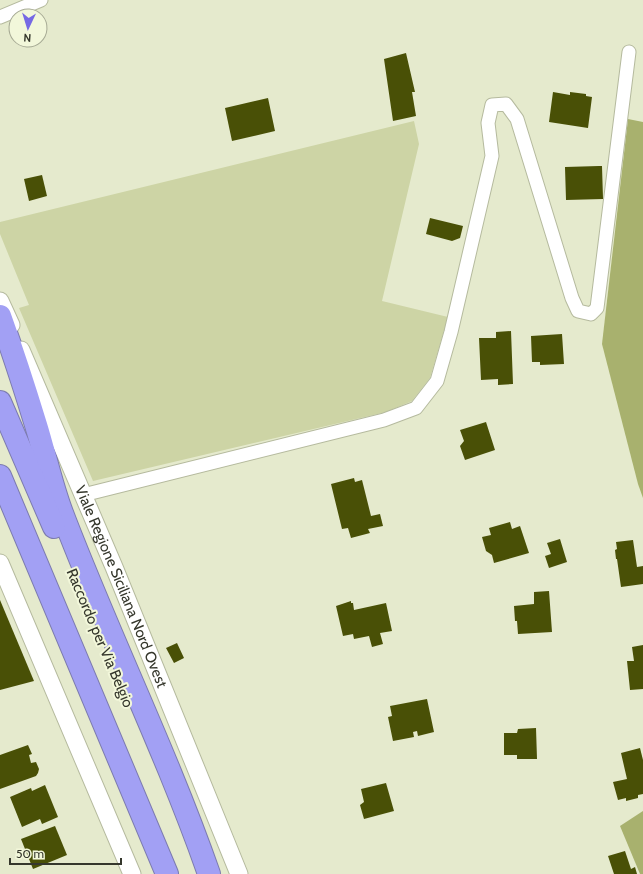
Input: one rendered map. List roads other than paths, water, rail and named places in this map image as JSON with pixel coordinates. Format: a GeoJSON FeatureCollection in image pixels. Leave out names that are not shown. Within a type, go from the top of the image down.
{"type":"FeatureCollection","features":[{"type":"Feature","properties":{"kind":"highway"},"geometry":{"type":"LineString","coordinates":[[0,316],[36,426],[61,510],[197,840],[209,874]]}},
{"type":"Feature","properties":{"kind":"highway","name":"Raccordo per Via Belgio"},"geometry":{"type":"LineString","coordinates":[[0,402],[201,874]]}},
{"type":"Feature","properties":{"kind":"highway","name":"Raccordo per Via Belgio"},"geometry":{"type":"LineString","coordinates":[[0,476],[167,874]]}},
{"type":"Feature","properties":{"kind":"street"},"geometry":{"type":"LineString","coordinates":[[0,17],[41,0]]}},
{"type":"Feature","properties":{"kind":"street"},"geometry":{"type":"LineString","coordinates":[[83,495],[384,420],[416,408],[437,381],[451,332],[492,156],[488,123],[492,105],[506,104],[517,119],[572,298],[578,311],[591,314],[597,308],[629,52]]}},
{"type":"Feature","properties":{"kind":"street","name":"Viale Regione Siciliana Nord Ovest"},"geometry":{"type":"LineString","coordinates":[[0,301],[114,567],[239,874]]}},
{"type":"Feature","properties":{"kind":"street"},"geometry":{"type":"LineString","coordinates":[[0,563],[132,874]]}}]}
